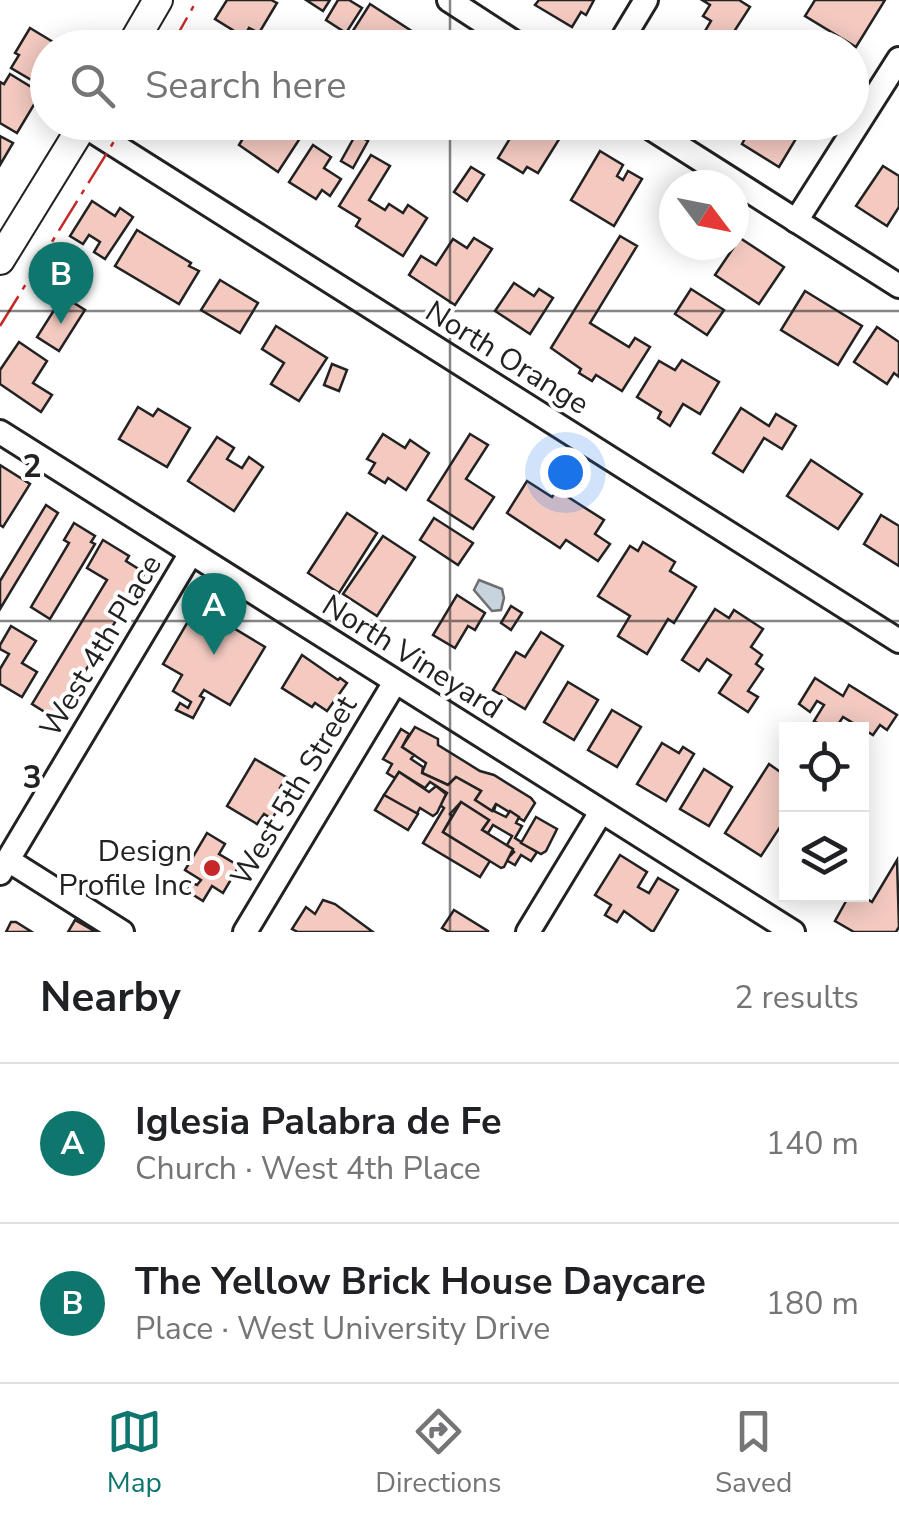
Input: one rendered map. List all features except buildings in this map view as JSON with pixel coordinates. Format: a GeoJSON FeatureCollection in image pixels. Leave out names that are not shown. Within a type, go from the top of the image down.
{"type":"FeatureCollection","features":[{"type":"Feature","properties":{"kind":"main road"},"geometry":{"type":"LineString","coordinates":[[140,30],[158,0]]}},
{"type":"Feature","properties":{"kind":"main road"},"geometry":{"type":"LineString","coordinates":[[0,260],[74,140]]}},
{"type":"Feature","properties":{"kind":"street"},"geometry":{"type":"LineString","coordinates":[[449,0],[495,30]]}},
{"type":"Feature","properties":{"kind":"street"},"geometry":{"type":"LineString","coordinates":[[628,30],[646,0]]}},
{"type":"Feature","properties":{"kind":"street"},"geometry":{"type":"LineString","coordinates":[[869,106],[899,59]]}},
{"type":"Feature","properties":{"kind":"street","name":"North Orange"},"geometry":{"type":"LineString","coordinates":[[109,140],[899,641]]}},
{"type":"Feature","properties":{"kind":"street"},"geometry":{"type":"LineString","coordinates":[[669,140],[899,286]]}},
{"type":"Feature","properties":{"kind":"street"},"geometry":{"type":"LineString","coordinates":[[796,221],[848,140]]}},
{"type":"Feature","properties":{"kind":"street","name":"North Vineyard"},"geometry":{"type":"LineString","coordinates":[[0,432],[793,932]]}},
{"type":"Feature","properties":{"kind":"street","name":"West 4th Place"},"geometry":{"type":"LineString","coordinates":[[4,866],[191,553]]}},
{"type":"Feature","properties":{"kind":"street","name":"West 5th Street"},"geometry":{"type":"LineString","coordinates":[[244,932],[395,682]]}},
{"type":"Feature","properties":{"kind":"street"},"geometry":{"type":"LineString","coordinates":[[528,932],[601,812]]}},
{"type":"Feature","properties":{"kind":"street"},"geometry":{"type":"LineString","coordinates":[[4,866],[122,932]]}},
{"type":"Feature","properties":{"kind":"shaded area"},"geometry":{"type":"Polygon","coordinates":[[[479,580],[502,589],[501,610],[492,611],[474,590],[479,580]]]}},
{"type":"Feature","properties":{"kind":"power"},"geometry":{"type":"LineString","coordinates":[[180,30],[197,0]]}},
{"type":"Feature","properties":{"kind":"power"},"geometry":{"type":"LineString","coordinates":[[0,326],[115,140]]}},
{"type":"Feature","properties":{"kind":"place","name":"The Yellow Brick House Daycare"},"geometry":{"type":"Point","coordinates":[61,324]}},
{"type":"Feature","properties":{"kind":"place","name":"Iglesia Palabra de Fe"},"geometry":{"type":"Point","coordinates":[214,655]}},
{"type":"Feature","properties":{"kind":"place","name":"Design Profile Inc"},"geometry":{"type":"Point","coordinates":[212,868]}}]}
